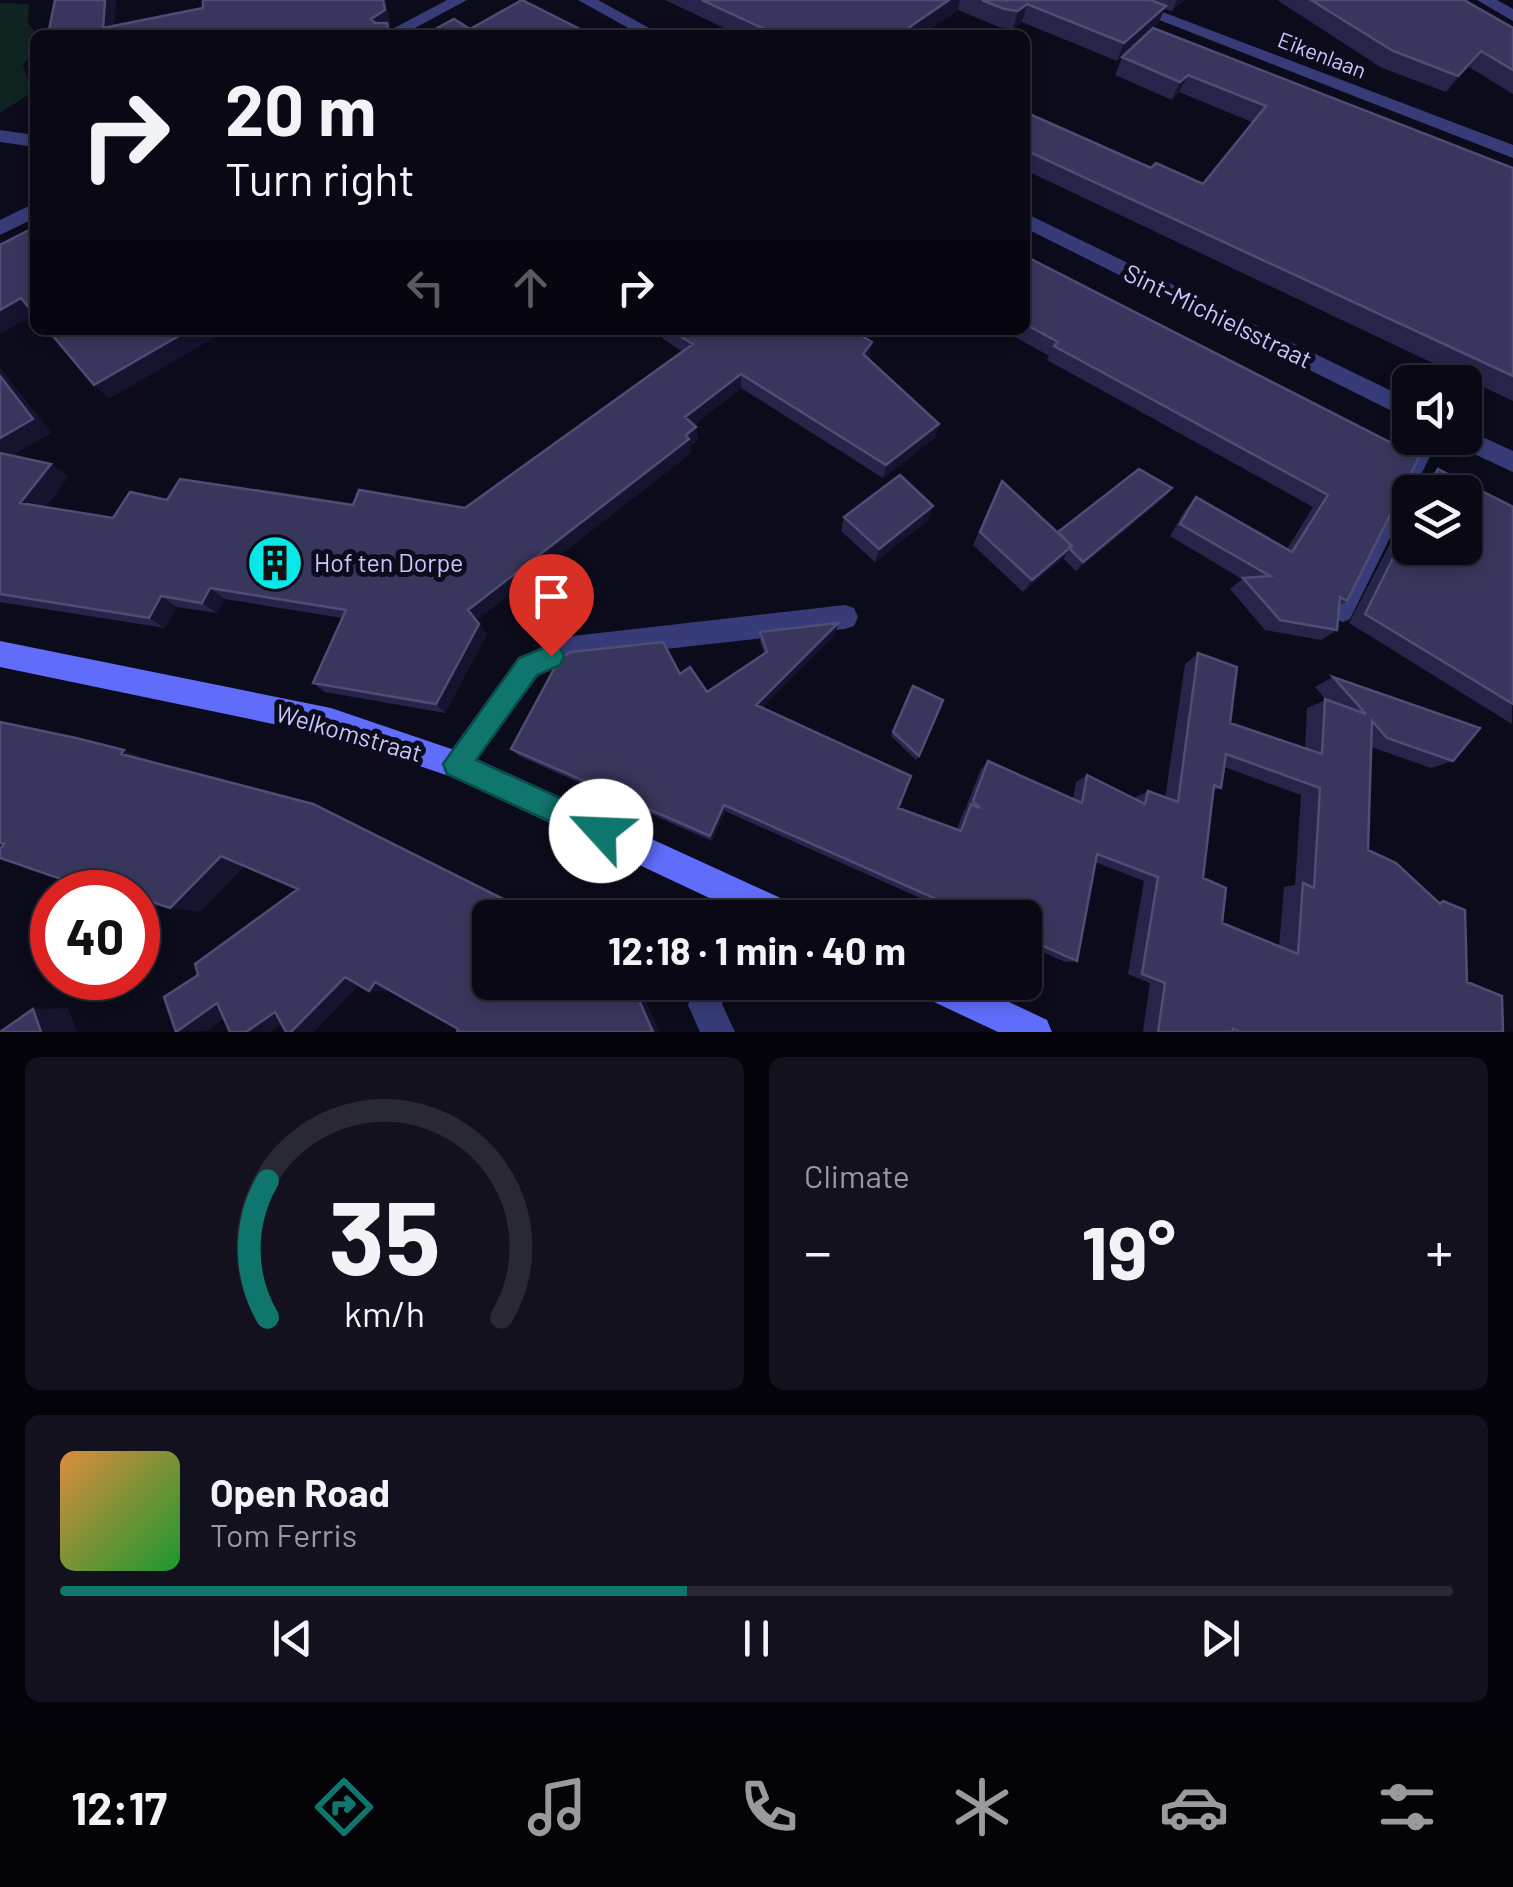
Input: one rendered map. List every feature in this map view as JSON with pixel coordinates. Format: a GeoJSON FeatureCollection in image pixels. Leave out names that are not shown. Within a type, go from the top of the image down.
{"type":"FeatureCollection","features":[{"type":"Feature","properties":{"kind":"street"},"geometry":{"type":"LineString","coordinates":[[399,30],[458,0]]}},
{"type":"Feature","properties":{"kind":"street"},"geometry":{"type":"LineString","coordinates":[[586,0],[644,30]]}},
{"type":"Feature","properties":{"kind":"street","name":"Eikenlaan"},"geometry":{"type":"LineString","coordinates":[[1116,0],[1513,152]]}},
{"type":"Feature","properties":{"kind":"street"},"geometry":{"type":"LineString","coordinates":[[1485,0],[1513,16]]}},
{"type":"Feature","properties":{"kind":"street"},"geometry":{"type":"LineString","coordinates":[[0,136],[30,140]]}},
{"type":"Feature","properties":{"kind":"street"},"geometry":{"type":"LineString","coordinates":[[0,228],[30,213]]}},
{"type":"Feature","properties":{"kind":"street","name":"Sint-Michielsstraat"},"geometry":{"type":"LineString","coordinates":[[1030,222],[1392,402]]}},
{"type":"Feature","properties":{"kind":"street"},"geometry":{"type":"LineString","coordinates":[[1482,447],[1513,462]]}},
{"type":"Feature","properties":{"kind":"street"},"geometry":{"type":"LineString","coordinates":[[456,764],[528,666],[574,646],[845,616]]}},
{"type":"Feature","properties":{"kind":"street","name":"Welkomstraat"},"geometry":{"type":"LineString","coordinates":[[0,654],[331,722],[456,764],[727,900]]}},
{"type":"Feature","properties":{"kind":"street"},"geometry":{"type":"LineString","coordinates":[[707,1000],[705,1005],[718,1032]]}},
{"type":"Feature","properties":{"kind":"street"},"geometry":{"type":"LineString","coordinates":[[968,1000],[1036,1032]]}},
{"type":"Feature","properties":{"kind":"lane"},"geometry":{"type":"LineString","coordinates":[[1342,613],[1422,455]]}},
{"type":"Feature","properties":{"kind":"green space"},"geometry":{"type":"Polygon","coordinates":[[[0,3],[29,4],[28,23],[33,30],[30,30],[30,56],[23,65],[30,87],[28,95],[0,113],[0,3]]]}},
{"type":"Feature","properties":{"kind":"building"},"geometry":{"type":"Polygon","coordinates":[[[55,0],[105,0],[103,28],[203,8],[203,0],[383,0],[385,10],[371,19],[387,23],[388,30],[49,30],[55,0]]]}},
{"type":"Feature","properties":{"kind":"building"},"geometry":{"type":"Polygon","coordinates":[[[522,0],[582,30],[433,30],[454,19],[470,29],[522,0]]]}},
{"type":"Feature","properties":{"kind":"building"},"geometry":{"type":"Polygon","coordinates":[[[702,0],[949,0],[905,30],[766,30],[702,0]]]}},
{"type":"Feature","properties":{"kind":"building"},"geometry":{"type":"Polygon","coordinates":[[[982,0],[1151,0],[1166,6],[1124,43],[1027,4],[1018,11],[982,0]]]}},
{"type":"Feature","properties":{"kind":"building"},"geometry":{"type":"Polygon","coordinates":[[[1311,0],[1464,0],[1513,28],[1513,70],[1481,51],[1458,76],[1393,51],[1311,0]]]}},
{"type":"Feature","properties":{"kind":"building"},"geometry":{"type":"Polygon","coordinates":[[[1153,28],[1513,168],[1513,376],[1030,152],[1030,114],[1151,168],[1156,163],[1203,184],[1266,106],[1188,75],[1180,82],[1122,57],[1153,28]]]}},
{"type":"Feature","properties":{"kind":"building"},"geometry":{"type":"Polygon","coordinates":[[[30,230],[30,309],[21,298],[0,310],[0,245],[30,230]]]}},
{"type":"Feature","properties":{"kind":"building"},"geometry":{"type":"Polygon","coordinates":[[[1030,259],[1392,443],[1392,455],[1419,457],[1410,475],[1392,475],[1392,511],[1347,601],[1340,597],[1337,630],[1280,620],[1243,578],[1270,576],[1180,524],[1196,497],[1292,552],[1328,495],[1054,346],[1058,342],[1030,327],[1030,259]]]}},
{"type":"Feature","properties":{"kind":"building"},"geometry":{"type":"Polygon","coordinates":[[[52,335],[180,335],[94,385],[52,335]]]}},
{"type":"Feature","properties":{"kind":"building","name":"Hof ten Dorpe"},"geometry":{"type":"Polygon","coordinates":[[[678,335],[861,335],[872,342],[863,354],[939,424],[886,465],[741,374],[685,417],[696,427],[686,435],[689,439],[468,610],[479,624],[436,704],[313,683],[346,610],[210,588],[202,603],[161,596],[149,618],[0,594],[0,453],[51,464],[20,503],[113,518],[130,492],[167,500],[180,479],[353,505],[359,490],[465,508],[693,344],[678,335]]]}},
{"type":"Feature","properties":{"kind":"building"},"geometry":{"type":"Polygon","coordinates":[[[0,376],[33,419],[0,438],[0,376]]]}},
{"type":"Feature","properties":{"kind":"building"},"geometry":{"type":"Polygon","coordinates":[[[1139,469],[1172,488],[1083,562],[1058,532],[1139,469]]]}},
{"type":"Feature","properties":{"kind":"building"},"geometry":{"type":"Polygon","coordinates":[[[900,475],[933,506],[879,549],[844,517],[900,475]]]}},
{"type":"Feature","properties":{"kind":"building"},"geometry":{"type":"Polygon","coordinates":[[[1002,481],[1072,546],[1032,580],[980,532],[1002,481]]]}},
{"type":"Feature","properties":{"kind":"building"},"geometry":{"type":"Polygon","coordinates":[[[1482,491],[1513,507],[1513,704],[1365,614],[1392,560],[1392,565],[1482,565],[1482,491]]]}},
{"type":"Feature","properties":{"kind":"building"},"geometry":{"type":"Polygon","coordinates":[[[838,623],[756,705],[911,776],[898,808],[961,831],[971,804],[980,808],[973,801],[988,761],[1082,803],[1087,775],[1145,804],[1148,791],[1178,802],[1198,653],[1237,667],[1230,723],[1322,754],[1325,699],[1366,714],[1333,677],[1480,728],[1453,761],[1387,738],[1372,721],[1368,850],[1396,863],[1440,904],[1443,901],[1465,910],[1467,982],[1502,996],[1503,1032],[1158,1032],[1165,983],[1142,974],[1158,877],[1097,854],[1077,961],[1042,946],[1042,900],[938,900],[724,805],[710,836],[511,749],[560,658],[571,652],[663,642],[680,674],[690,667],[707,692],[767,652],[760,632],[838,623]],[[1226,754],[1221,788],[1214,785],[1203,878],[1226,888],[1222,923],[1298,954],[1303,883],[1314,888],[1320,788],[1226,754]]]}},
{"type":"Feature","properties":{"kind":"building"},"geometry":{"type":"Polygon","coordinates":[[[913,686],[943,700],[919,756],[893,732],[913,686]]]}},
{"type":"Feature","properties":{"kind":"building"},"geometry":{"type":"Polygon","coordinates":[[[0,722],[124,750],[121,754],[313,804],[505,900],[472,900],[472,1000],[639,1000],[653,1032],[457,1032],[458,1029],[375,982],[369,991],[345,977],[291,1032],[286,1032],[275,1012],[246,1032],[230,1032],[217,1003],[176,1032],[164,997],[198,975],[195,964],[298,889],[221,856],[170,908],[160,905],[160,870],[35,870],[0,858],[4,844],[0,843],[0,722]]]}},
{"type":"Feature","properties":{"kind":"building"},"geometry":{"type":"Polygon","coordinates":[[[33,1009],[41,1032],[0,1032],[33,1009]]]}},
{"type":"Feature","properties":{"kind":"place","name":"Hof ten Dorpe"},"geometry":{"type":"Point","coordinates":[275,563]}},
{"type":"Feature","properties":{"kind":"route"},"geometry":{"type":"LineString","coordinates":[[551,656],[528,666],[456,764],[601,831]]}}]}
